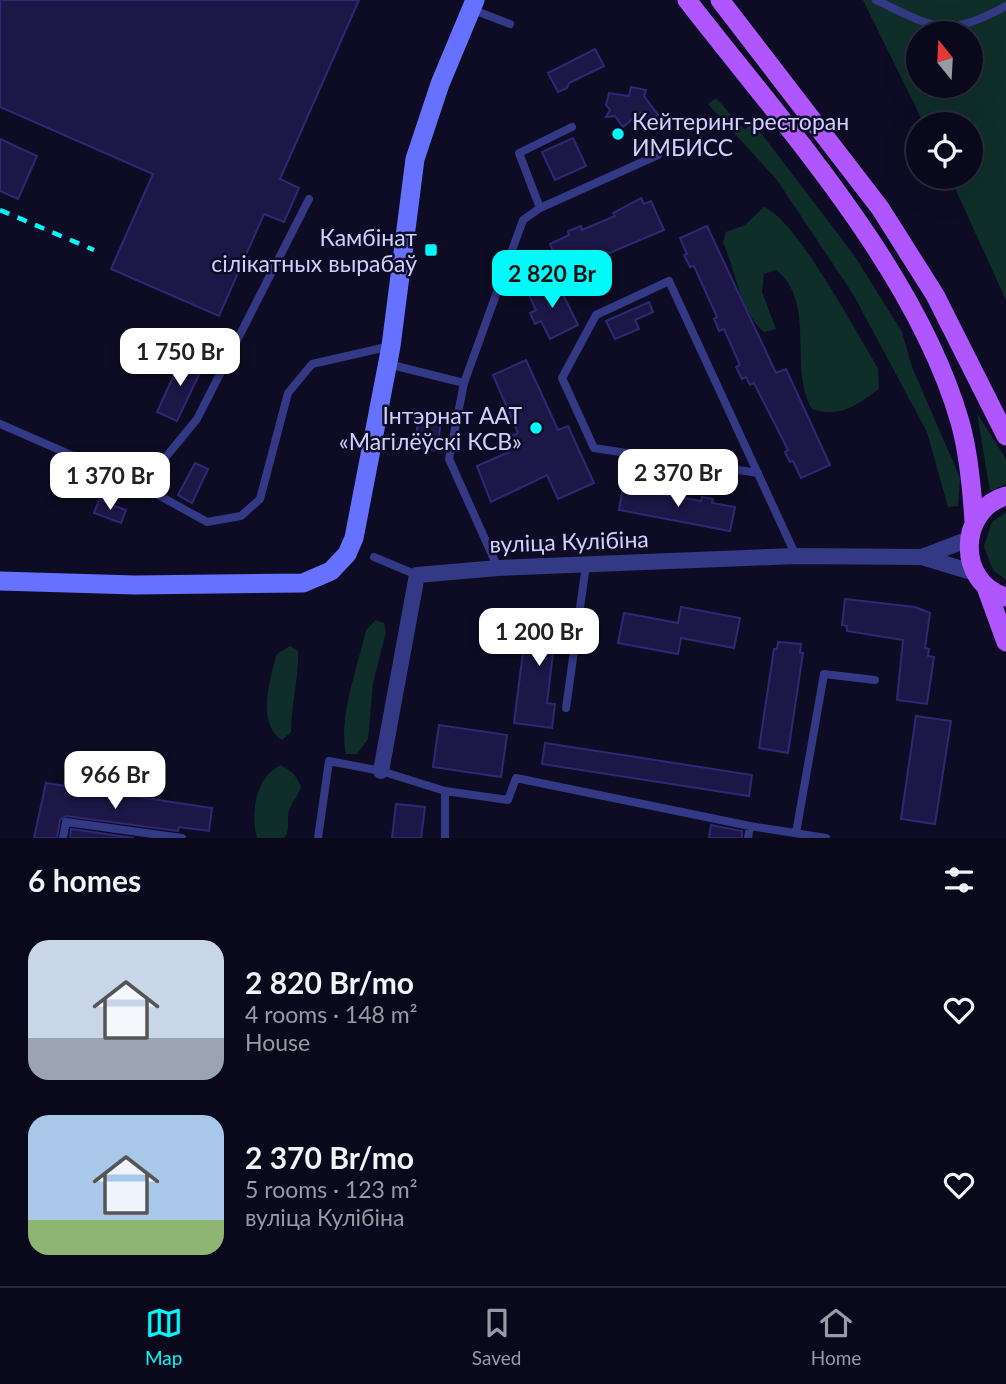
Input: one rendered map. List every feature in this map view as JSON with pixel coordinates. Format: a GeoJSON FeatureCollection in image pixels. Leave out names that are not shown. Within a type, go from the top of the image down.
{"type":"FeatureCollection","features":[{"type":"Feature","properties":{"kind":"main road"},"geometry":{"type":"LineString","coordinates":[[687,0],[842,202],[874,246],[905,297],[934,356],[960,422],[972,486],[969,556],[1006,642]]}},
{"type":"Feature","properties":{"kind":"main road"},"geometry":{"type":"LineString","coordinates":[[719,0],[880,208],[935,295],[1006,436]]}},
{"type":"Feature","properties":{"kind":"main road"},"geometry":{"type":"LineString","coordinates":[[0,582],[293,584],[331,571],[347,554],[354,538],[390,355],[415,159],[440,84],[473,5]]}},
{"type":"Feature","properties":{"kind":"main road"},"geometry":{"type":"LineString","coordinates":[[971,530],[985,508],[1006,496]]}},
{"type":"Feature","properties":{"kind":"main road"},"geometry":{"type":"LineString","coordinates":[[981,580],[1006,597]]}},
{"type":"Feature","properties":{"kind":"street","name":"вуліца Кулібіна"},"geometry":{"type":"LineString","coordinates":[[922,557],[971,530]]}},
{"type":"Feature","properties":{"kind":"street","name":"вуліца Кулібіна"},"geometry":{"type":"LineString","coordinates":[[417,575],[498,568],[796,556],[922,557],[981,580]]}},
{"type":"Feature","properties":{"kind":"street"},"geometry":{"type":"LineString","coordinates":[[381,771],[417,575]]}},
{"type":"Feature","properties":{"kind":"lane"},"geometry":{"type":"LineString","coordinates":[[876,0],[929,24],[951,29],[978,21],[1006,6]]}},
{"type":"Feature","properties":{"kind":"lane"},"geometry":{"type":"LineString","coordinates":[[473,5],[510,24]]}},
{"type":"Feature","properties":{"kind":"lane"},"geometry":{"type":"LineString","coordinates":[[540,208],[519,153],[572,127]]}},
{"type":"Feature","properties":{"kind":"lane"},"geometry":{"type":"LineString","coordinates":[[498,568],[449,459],[464,383],[514,239],[523,220],[540,208],[658,155]]}},
{"type":"Feature","properties":{"kind":"lane"},"geometry":{"type":"LineString","coordinates":[[142,486],[197,418],[309,199]]}},
{"type":"Feature","properties":{"kind":"lane"},"geometry":{"type":"LineString","coordinates":[[758,473],[594,448],[562,378],[596,315],[669,281],[758,473],[796,556]]}},
{"type":"Feature","properties":{"kind":"lane"},"geometry":{"type":"LineString","coordinates":[[0,424],[142,486],[206,522],[241,516],[260,499],[288,393],[312,364],[390,355],[464,383]]}},
{"type":"Feature","properties":{"kind":"lane"},"geometry":{"type":"LineString","coordinates":[[374,557],[417,575]]}},
{"type":"Feature","properties":{"kind":"lane"},"geometry":{"type":"LineString","coordinates":[[566,708],[586,565]]}},
{"type":"Feature","properties":{"kind":"lane"},"geometry":{"type":"LineString","coordinates":[[796,833],[824,674],[874,680]]}},
{"type":"Feature","properties":{"kind":"lane"},"geometry":{"type":"LineString","coordinates":[[318,838],[329,761],[381,771],[445,791],[508,800],[516,778],[750,826],[826,838]]}},
{"type":"Feature","properties":{"kind":"lane"},"geometry":{"type":"LineString","coordinates":[[445,791],[445,838]]}},
{"type":"Feature","properties":{"kind":"lane"},"geometry":{"type":"LineString","coordinates":[[63,838],[66,822],[182,838]]}},
{"type":"Feature","properties":{"kind":"lane"},"geometry":{"type":"LineString","coordinates":[[748,838],[750,826]]}},
{"type":"Feature","properties":{"kind":"green space"},"geometry":{"type":"Polygon","coordinates":[[[863,0],[1006,0],[1006,300],[955,189],[983,189],[983,112],[918,112],[911,98],[984,98],[984,21],[906,21],[906,87],[863,0]]]}},
{"type":"Feature","properties":{"kind":"green space"},"geometry":{"type":"Polygon","coordinates":[[[716,98],[744,129],[754,124],[854,255],[902,332],[912,367],[960,478],[958,506],[948,507],[927,432],[853,294],[777,180],[708,104],[716,98]]]}},
{"type":"Feature","properties":{"kind":"green space"},"geometry":{"type":"Polygon","coordinates":[[[764,207],[777,216],[809,254],[878,368],[879,389],[847,409],[831,412],[812,409],[805,393],[802,375],[796,299],[788,283],[776,270],[764,274],[762,292],[776,329],[764,332],[749,314],[744,302],[723,242],[726,232],[745,225],[764,207]]]}},
{"type":"Feature","properties":{"kind":"green space"},"geometry":{"type":"Polygon","coordinates":[[[977,413],[1006,459],[1006,484],[990,491],[977,413]]]}},
{"type":"Feature","properties":{"kind":"green space"},"geometry":{"type":"Polygon","coordinates":[[[1006,512],[1006,580],[993,570],[984,546],[992,522],[1006,512]]]}},
{"type":"Feature","properties":{"kind":"green space"},"geometry":{"type":"Polygon","coordinates":[[[376,620],[384,623],[386,632],[373,683],[368,739],[357,754],[346,754],[345,724],[350,692],[366,630],[376,620]]]}},
{"type":"Feature","properties":{"kind":"green space"},"geometry":{"type":"Polygon","coordinates":[[[290,646],[298,651],[297,672],[291,732],[282,740],[274,733],[269,723],[267,700],[277,654],[290,646]]]}},
{"type":"Feature","properties":{"kind":"green space"},"geometry":{"type":"Polygon","coordinates":[[[281,765],[294,774],[301,786],[291,805],[288,830],[284,838],[257,838],[254,818],[257,796],[266,778],[281,765]]]}},
{"type":"Feature","properties":{"kind":"building"},"geometry":{"type":"Polygon","coordinates":[[[0,0],[359,0],[280,179],[299,188],[284,222],[264,214],[219,316],[111,269],[153,174],[0,107],[0,0]]]}},
{"type":"Feature","properties":{"kind":"building"},"geometry":{"type":"Polygon","coordinates":[[[595,49],[604,66],[569,83],[567,88],[558,92],[548,73],[595,49]]]}},
{"type":"Feature","properties":{"kind":"building"},"geometry":{"type":"Polygon","coordinates":[[[631,87],[646,90],[644,96],[658,115],[647,122],[640,113],[623,127],[615,116],[606,117],[610,110],[606,105],[609,93],[629,96],[631,87]]]}},
{"type":"Feature","properties":{"kind":"building"},"geometry":{"type":"Polygon","coordinates":[[[573,138],[586,166],[555,180],[542,152],[573,138]]]}},
{"type":"Feature","properties":{"kind":"building"},"geometry":{"type":"Polygon","coordinates":[[[0,139],[37,156],[18,199],[0,191],[0,139]]]}},
{"type":"Feature","properties":{"kind":"building"},"geometry":{"type":"Polygon","coordinates":[[[641,198],[644,204],[651,201],[664,230],[562,273],[550,244],[569,235],[568,231],[581,226],[582,230],[615,216],[613,213],[641,198]]]}},
{"type":"Feature","properties":{"kind":"building"},"geometry":{"type":"Polygon","coordinates":[[[707,226],[776,373],[786,369],[830,465],[801,478],[785,452],[788,450],[754,383],[750,385],[746,377],[742,379],[736,367],[740,365],[724,329],[719,331],[714,319],[717,317],[694,266],[690,267],[684,255],[687,254],[680,238],[707,226]]]}},
{"type":"Feature","properties":{"kind":"building"},"geometry":{"type":"Polygon","coordinates":[[[556,280],[578,325],[550,339],[541,321],[535,324],[530,313],[536,310],[528,293],[556,280]]]}},
{"type":"Feature","properties":{"kind":"building"},"geometry":{"type":"Polygon","coordinates":[[[649,302],[653,312],[635,320],[639,329],[615,339],[606,321],[649,302]]]}},
{"type":"Feature","properties":{"kind":"building"},"geometry":{"type":"Polygon","coordinates":[[[183,355],[204,364],[177,421],[157,412],[183,355]]]}},
{"type":"Feature","properties":{"kind":"building","name":"Інтэрнат ААТ «Магілёўскі КСВ»"},"geometry":{"type":"Polygon","coordinates":[[[526,360],[558,430],[568,426],[594,483],[558,499],[547,475],[491,502],[477,466],[509,452],[504,440],[518,433],[493,375],[526,360]]]}},
{"type":"Feature","properties":{"kind":"building"},"geometry":{"type":"Polygon","coordinates":[[[419,417],[441,421],[437,451],[414,447],[419,417]]]}},
{"type":"Feature","properties":{"kind":"building"},"geometry":{"type":"Polygon","coordinates":[[[195,463],[208,469],[192,503],[178,495],[195,463]]]}},
{"type":"Feature","properties":{"kind":"building"},"geometry":{"type":"Polygon","coordinates":[[[623,487],[701,501],[702,497],[713,499],[712,503],[735,507],[730,531],[619,510],[623,487]]]}},
{"type":"Feature","properties":{"kind":"building"},"geometry":{"type":"Polygon","coordinates":[[[99,500],[126,510],[121,523],[94,513],[99,500]]]}},
{"type":"Feature","properties":{"kind":"building"},"geometry":{"type":"Polygon","coordinates":[[[845,599],[915,607],[930,613],[925,648],[929,649],[928,656],[934,657],[927,704],[897,700],[903,640],[847,631],[847,626],[842,625],[845,599]]]}},
{"type":"Feature","properties":{"kind":"building"},"geometry":{"type":"Polygon","coordinates":[[[681,607],[740,618],[734,648],[681,638],[678,654],[618,643],[624,613],[678,623],[681,607]]]}},
{"type":"Feature","properties":{"kind":"building"},"geometry":{"type":"Polygon","coordinates":[[[528,612],[570,617],[566,646],[554,645],[547,703],[555,704],[552,728],[514,723],[528,612]]]}},
{"type":"Feature","properties":{"kind":"building"},"geometry":{"type":"Polygon","coordinates":[[[778,642],[801,644],[800,653],[803,653],[788,753],[759,748],[774,649],[777,649],[778,642]]]}},
{"type":"Feature","properties":{"kind":"building"},"geometry":{"type":"Polygon","coordinates":[[[916,716],[951,721],[935,824],[901,819],[916,716]]]}},
{"type":"Feature","properties":{"kind":"building"},"geometry":{"type":"Polygon","coordinates":[[[439,725],[507,735],[501,777],[433,767],[439,725]]]}},
{"type":"Feature","properties":{"kind":"building"},"geometry":{"type":"Polygon","coordinates":[[[545,743],[752,775],[749,796],[542,764],[545,743]]]}},
{"type":"Feature","properties":{"kind":"building"},"geometry":{"type":"Polygon","coordinates":[[[46,783],[212,808],[209,831],[179,827],[178,831],[66,816],[60,820],[57,838],[34,838],[46,783]]]}},
{"type":"Feature","properties":{"kind":"building"},"geometry":{"type":"Polygon","coordinates":[[[396,804],[425,807],[421,838],[392,838],[396,804]]]}},
{"type":"Feature","properties":{"kind":"building"},"geometry":{"type":"Polygon","coordinates":[[[711,825],[742,831],[742,838],[709,838],[711,825]]]}},
{"type":"Feature","properties":{"kind":"building"},"geometry":{"type":"Polygon","coordinates":[[[71,829],[134,838],[70,838],[71,829]]]}},
{"type":"Feature","properties":{"kind":"railway"},"geometry":{"type":"LineString","coordinates":[[0,210],[94,250]]}},
{"type":"Feature","properties":{"kind":"place","name":"Кейтеринг-ресторан ИМБИСС"},"geometry":{"type":"Point","coordinates":[618,134]}},
{"type":"Feature","properties":{"kind":"place","name":"Камбінат сілікатных вырабаў"},"geometry":{"type":"Point","coordinates":[431,250]}},
{"type":"Feature","properties":{"kind":"place","name":"Інтэрнат ААТ «Магілёўскі КСВ»"},"geometry":{"type":"Point","coordinates":[536,428]}}]}
